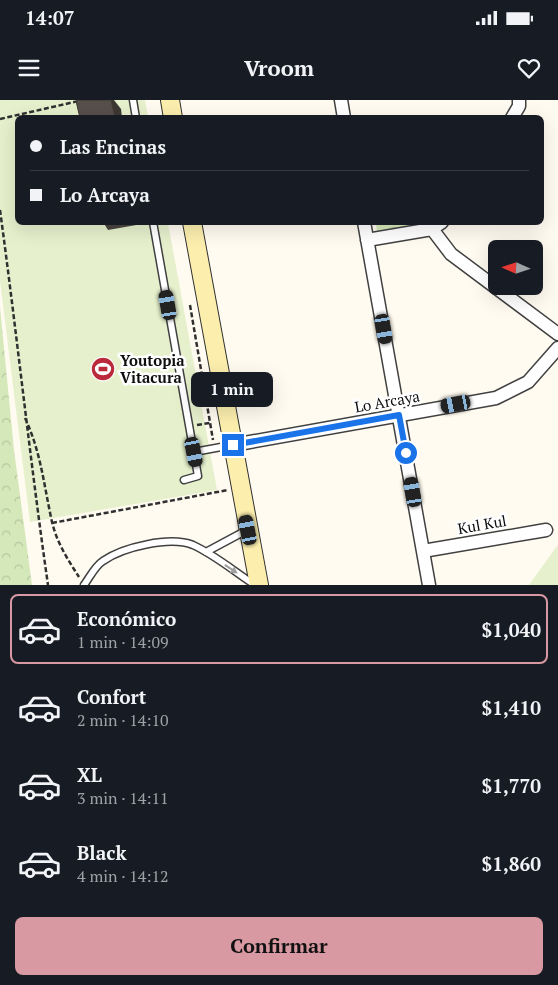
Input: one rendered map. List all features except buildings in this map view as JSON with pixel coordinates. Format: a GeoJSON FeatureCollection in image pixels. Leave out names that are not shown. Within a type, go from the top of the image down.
{"type":"FeatureCollection","features":[{"type":"Feature","properties":{"kind":"main road"},"geometry":{"type":"LineString","coordinates":[[170,100],[172,115]]}},
{"type":"Feature","properties":{"kind":"main road"},"geometry":{"type":"LineString","coordinates":[[193,225],[259,585]]}},
{"type":"Feature","properties":{"kind":"street"},"geometry":{"type":"LineString","coordinates":[[341,100],[344,115]]}},
{"type":"Feature","properties":{"kind":"street"},"geometry":{"type":"LineString","coordinates":[[514,115],[519,106],[519,100]]}},
{"type":"Feature","properties":{"kind":"street"},"geometry":{"type":"LineString","coordinates":[[364,225],[430,585]]}},
{"type":"Feature","properties":{"kind":"street"},"geometry":{"type":"LineString","coordinates":[[367,240],[437,226],[452,254],[558,334]]}},
{"type":"Feature","properties":{"kind":"street","name":"Lo Arcaya"},"geometry":{"type":"LineString","coordinates":[[233,445],[506,394],[537,374],[558,348]]}},
{"type":"Feature","properties":{"kind":"street","name":"Kul Kul"},"geometry":{"type":"LineString","coordinates":[[423,551],[546,530]]}},
{"type":"Feature","properties":{"kind":"lane"},"geometry":{"type":"LineString","coordinates":[[133,100],[136,115]]}},
{"type":"Feature","properties":{"kind":"lane"},"geometry":{"type":"LineString","coordinates":[[154,225],[198,476],[184,480]]}},
{"type":"Feature","properties":{"kind":"lane"},"geometry":{"type":"LineString","coordinates":[[194,452],[233,445]]}},
{"type":"Feature","properties":{"kind":"lane"},"geometry":{"type":"LineString","coordinates":[[206,552],[248,530]]}},
{"type":"Feature","properties":{"kind":"lane"},"geometry":{"type":"LineString","coordinates":[[84,585],[102,561],[118,553],[178,541],[206,552],[255,585]]}},
{"type":"Feature","properties":{"kind":"path"},"geometry":{"type":"LineString","coordinates":[[17,115],[83,100]]}},
{"type":"Feature","properties":{"kind":"path"},"geometry":{"type":"LineString","coordinates":[[0,119],[15,116]]}},
{"type":"Feature","properties":{"kind":"path"},"geometry":{"type":"LineString","coordinates":[[0,210],[14,313],[24,416],[48,585]]}},
{"type":"Feature","properties":{"kind":"path"},"geometry":{"type":"LineString","coordinates":[[189,299],[214,448]]}},
{"type":"Feature","properties":{"kind":"path"},"geometry":{"type":"LineString","coordinates":[[24,416],[35,439],[48,494],[52,523],[62,550],[84,585]]}},
{"type":"Feature","properties":{"kind":"path"},"geometry":{"type":"LineString","coordinates":[[52,523],[241,489]]}},
{"type":"Feature","properties":{"kind":"green space","name":"Youtopia Vitacura"},"geometry":{"type":"Polygon","coordinates":[[[0,100],[145,100],[148,115],[15,115],[15,225],[168,225],[217,490],[30,522],[0,281],[0,100]]]}},
{"type":"Feature","properties":{"kind":"green space"},"geometry":{"type":"Polygon","coordinates":[[[376,225],[417,225],[377,232],[376,225]]]}},
{"type":"Feature","properties":{"kind":"green space"},"geometry":{"type":"Polygon","coordinates":[[[0,307],[14,450],[32,585],[0,585],[0,307]]]}},
{"type":"Feature","properties":{"kind":"green space"},"geometry":{"type":"Polygon","coordinates":[[[558,544],[558,585],[529,585],[557,546],[558,544]]]}},
{"type":"Feature","properties":{"kind":"place","name":"Youtopia Vitacura"},"geometry":{"type":"Point","coordinates":[103,369]}},
{"type":"Feature","properties":{"kind":"route"},"geometry":{"type":"LineString","coordinates":[[233,445],[399,415],[406,453]]}}]}
